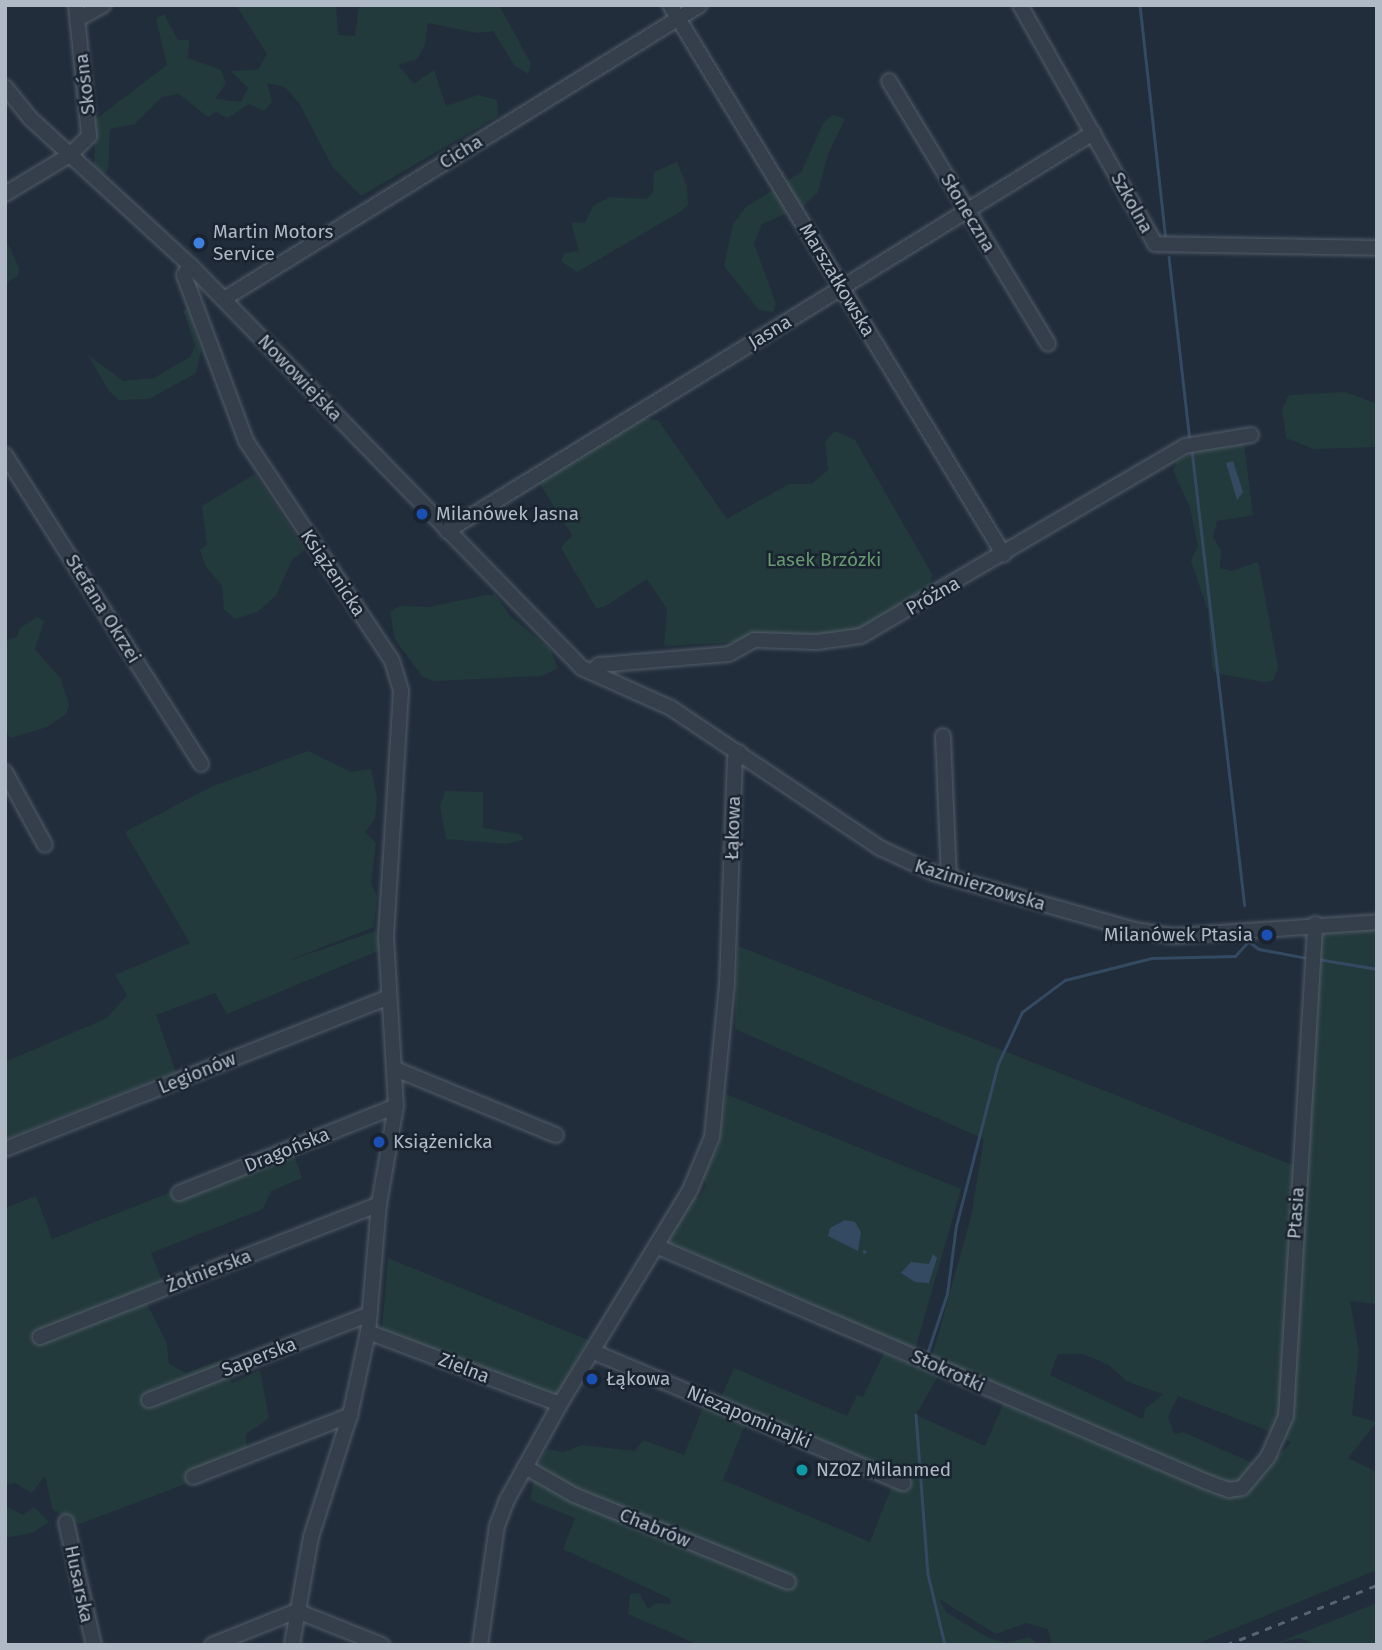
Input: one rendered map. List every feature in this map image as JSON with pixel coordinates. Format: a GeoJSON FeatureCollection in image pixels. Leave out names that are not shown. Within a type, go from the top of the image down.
{"type":"FeatureCollection","features":[{"type":"Feature","properties":{"kind":"street"},"geometry":{"type":"LineString","coordinates":[[77,12],[103,5]]}},
{"type":"Feature","properties":{"kind":"street","name":"Marszałkowska"},"geometry":{"type":"LineString","coordinates":[[670,5],[1004,555]]}},
{"type":"Feature","properties":{"kind":"street","name":"Cicha"},"geometry":{"type":"LineString","coordinates":[[223,299],[700,5]]}},
{"type":"Feature","properties":{"kind":"street","name":"Szkolna"},"geometry":{"type":"LineString","coordinates":[[1020,5],[1155,244],[1377,248]]}},
{"type":"Feature","properties":{"kind":"street","name":"Skośna"},"geometry":{"type":"LineString","coordinates":[[70,155],[90,131],[77,12]]}},
{"type":"Feature","properties":{"kind":"street","name":"Słoneczna"},"geometry":{"type":"LineString","coordinates":[[889,81],[1048,345]]}},
{"type":"Feature","properties":{"kind":"street","name":"Nowowiejska"},"geometry":{"type":"LineString","coordinates":[[5,87],[24,113],[190,265],[561,649],[591,672]]}},
{"type":"Feature","properties":{"kind":"street","name":"Jasna"},"geometry":{"type":"LineString","coordinates":[[447,531],[1093,133]]}},
{"type":"Feature","properties":{"kind":"street"},"geometry":{"type":"LineString","coordinates":[[5,194],[70,155]]}},
{"type":"Feature","properties":{"kind":"street","name":"Książenicka"},"geometry":{"type":"LineString","coordinates":[[190,265],[184,275],[246,441],[398,675],[401,691],[386,937],[396,1106],[379,1204],[368,1332],[350,1415],[311,1537],[292,1645]]}},
{"type":"Feature","properties":{"kind":"street","name":"Próżna"},"geometry":{"type":"LineString","coordinates":[[591,672],[599,665],[729,654],[754,640],[817,642],[861,636],[1004,555],[1185,446],[1251,435]]}},
{"type":"Feature","properties":{"kind":"street","name":"Stefana Okrzei"},"geometry":{"type":"LineString","coordinates":[[5,455],[201,764]]}},
{"type":"Feature","properties":{"kind":"street","name":"Kazimierzowska"},"geometry":{"type":"LineString","coordinates":[[591,672],[653,699],[739,752],[880,848],[949,877],[1157,934],[1189,937],[1315,924],[1377,922]]}},
{"type":"Feature","properties":{"kind":"street"},"geometry":{"type":"LineString","coordinates":[[943,736],[949,877]]}},
{"type":"Feature","properties":{"kind":"street","name":"Łąkowa"},"geometry":{"type":"LineString","coordinates":[[480,1645],[497,1527],[525,1467],[560,1404],[690,1190],[718,1114],[735,759],[739,752]]}},
{"type":"Feature","properties":{"kind":"street"},"geometry":{"type":"LineString","coordinates":[[5,772],[44,845]]}},
{"type":"Feature","properties":{"kind":"street","name":"Ptasia"},"geometry":{"type":"LineString","coordinates":[[1242,1488],[1268,1457],[1286,1416],[1315,924]]}},
{"type":"Feature","properties":{"kind":"street","name":"Legionów"},"geometry":{"type":"LineString","coordinates":[[5,1149],[389,997]]}},
{"type":"Feature","properties":{"kind":"street"},"geometry":{"type":"LineString","coordinates":[[395,1069],[556,1135]]}},
{"type":"Feature","properties":{"kind":"street","name":"Dragońska"},"geometry":{"type":"LineString","coordinates":[[178,1193],[396,1106]]}},
{"type":"Feature","properties":{"kind":"street","name":"Żołnierska"},"geometry":{"type":"LineString","coordinates":[[40,1337],[379,1204]]}},
{"type":"Feature","properties":{"kind":"street","name":"Stokrotki"},"geometry":{"type":"LineString","coordinates":[[656,1247],[1206,1482],[1242,1488]]}},
{"type":"Feature","properties":{"kind":"street","name":"Saperska"},"geometry":{"type":"LineString","coordinates":[[149,1400],[370,1314]]}},
{"type":"Feature","properties":{"kind":"street","name":"Zielna"},"geometry":{"type":"LineString","coordinates":[[368,1332],[560,1404]]}},
{"type":"Feature","properties":{"kind":"street","name":"Niezapominajki"},"geometry":{"type":"LineString","coordinates":[[594,1352],[903,1483]]}},
{"type":"Feature","properties":{"kind":"street"},"geometry":{"type":"LineString","coordinates":[[192,1477],[350,1415]]}},
{"type":"Feature","properties":{"kind":"street","name":"Chabrów"},"geometry":{"type":"LineString","coordinates":[[525,1467],[574,1495],[788,1582]]}},
{"type":"Feature","properties":{"kind":"street","name":"Husarska"},"geometry":{"type":"LineString","coordinates":[[66,1522],[94,1645]]}},
{"type":"Feature","properties":{"kind":"street"},"geometry":{"type":"LineString","coordinates":[[212,1645],[297,1611],[382,1645]]}},
{"type":"Feature","properties":{"kind":"green space"},"geometry":{"type":"Polygon","coordinates":[[[236,5],[336,5],[338,35],[355,36],[359,5],[499,5],[531,64],[528,74],[515,66],[493,31],[477,33],[428,23],[425,45],[417,59],[398,65],[414,84],[434,70],[446,106],[478,95],[497,100],[498,116],[361,196],[332,166],[299,103],[285,87],[267,83],[272,102],[264,111],[249,104],[227,118],[216,112],[208,117],[179,94],[162,97],[135,124],[110,129],[108,170],[103,174],[94,166],[96,119],[167,65],[156,19],[164,14],[178,40],[189,40],[188,58],[221,70],[226,83],[215,99],[241,102],[248,88],[231,71],[258,70],[267,54],[236,5]]]}},
{"type":"Feature","properties":{"kind":"green space"},"geometry":{"type":"Polygon","coordinates":[[[833,115],[845,119],[828,154],[818,192],[804,206],[762,224],[754,244],[776,304],[773,312],[759,310],[724,266],[733,224],[746,207],[801,172],[824,122],[833,115]]]}},
{"type":"Feature","properties":{"kind":"green space"},"geometry":{"type":"Polygon","coordinates":[[[677,162],[687,186],[688,205],[680,212],[577,272],[561,261],[565,253],[579,251],[571,222],[585,223],[593,206],[610,197],[646,199],[653,193],[654,172],[677,162]]]}},
{"type":"Feature","properties":{"kind":"green space"},"geometry":{"type":"Polygon","coordinates":[[[5,237],[19,268],[18,276],[5,284],[5,237]]]}},
{"type":"Feature","properties":{"kind":"green space"},"geometry":{"type":"Polygon","coordinates":[[[188,308],[201,351],[196,373],[149,399],[119,400],[109,391],[88,355],[123,381],[154,378],[190,357],[195,346],[183,310],[188,308]]]}},
{"type":"Feature","properties":{"kind":"green space"},"geometry":{"type":"Polygon","coordinates":[[[1345,392],[1377,404],[1377,447],[1314,449],[1286,438],[1282,409],[1289,395],[1345,392]]]}},
{"type":"Feature","properties":{"kind":"green space","name":"Lasek Brzózki"},"geometry":{"type":"Polygon","coordinates":[[[635,418],[658,420],[727,519],[789,484],[811,484],[828,470],[825,442],[835,431],[855,440],[932,574],[931,584],[848,636],[664,646],[667,609],[647,579],[604,607],[596,608],[561,548],[572,535],[536,478],[635,418]]]}},
{"type":"Feature","properties":{"kind":"green space"},"geometry":{"type":"Polygon","coordinates":[[[1244,443],[1253,515],[1217,521],[1213,537],[1221,550],[1220,568],[1232,571],[1257,562],[1259,565],[1278,667],[1273,681],[1264,682],[1215,673],[1212,667],[1208,611],[1191,561],[1198,545],[1190,508],[1173,470],[1177,461],[1204,448],[1244,443]]]}},
{"type":"Feature","properties":{"kind":"green space"},"geometry":{"type":"Polygon","coordinates":[[[255,474],[305,549],[292,560],[276,596],[257,612],[235,619],[224,609],[222,586],[205,565],[200,550],[207,544],[202,506],[255,474]]]}},
{"type":"Feature","properties":{"kind":"green space"},"geometry":{"type":"Polygon","coordinates":[[[496,595],[510,616],[550,649],[558,668],[542,676],[434,681],[423,677],[395,640],[390,612],[399,606],[429,607],[496,595]]]}},
{"type":"Feature","properties":{"kind":"green space"},"geometry":{"type":"Polygon","coordinates":[[[37,617],[44,621],[35,649],[61,679],[69,705],[66,714],[47,727],[11,738],[5,731],[5,641],[17,637],[20,628],[37,617]]]}},
{"type":"Feature","properties":{"kind":"green space"},"geometry":{"type":"Polygon","coordinates":[[[308,751],[351,772],[371,769],[377,798],[375,819],[365,832],[376,843],[371,883],[377,897],[374,927],[282,963],[376,931],[380,950],[227,1014],[215,993],[156,1015],[176,1072],[5,1139],[5,1062],[107,1018],[127,995],[115,975],[190,943],[125,832],[213,786],[308,751]]]}},
{"type":"Feature","properties":{"kind":"green space"},"geometry":{"type":"Polygon","coordinates":[[[445,791],[483,792],[483,828],[519,834],[524,839],[507,844],[446,839],[440,806],[445,791]]]}},
{"type":"Feature","properties":{"kind":"green space"},"geometry":{"type":"Polygon","coordinates":[[[1377,929],[1377,1304],[1350,1301],[1359,1351],[1352,1415],[1377,1422],[1348,1458],[1377,1472],[1377,1570],[1194,1645],[1052,1645],[1048,1629],[1026,1623],[996,1634],[939,1599],[946,1612],[987,1637],[1006,1643],[1030,1637],[1039,1645],[699,1645],[628,1614],[630,1594],[639,1593],[648,1609],[656,1603],[670,1604],[671,1599],[563,1549],[575,1518],[530,1500],[534,1480],[531,1477],[547,1449],[563,1452],[582,1445],[635,1451],[643,1440],[684,1455],[703,1407],[745,1425],[723,1480],[870,1542],[897,1473],[721,1397],[734,1368],[847,1416],[857,1395],[863,1397],[884,1353],[938,1376],[916,1415],[985,1446],[1004,1402],[931,1360],[971,1217],[984,1139],[735,1029],[738,946],[1295,1166],[1318,940],[1327,932],[1377,929]],[[1058,1354],[1050,1375],[1143,1419],[1145,1409],[1163,1394],[1126,1381],[1109,1365],[1083,1354],[1058,1354]],[[1178,1396],[1168,1417],[1174,1434],[1183,1432],[1266,1469],[1291,1442],[1261,1428],[1178,1396]]]}},
{"type":"Feature","properties":{"kind":"green space"},"geometry":{"type":"Polygon","coordinates":[[[726,1094],[961,1189],[915,1350],[667,1248],[666,1242],[691,1198],[699,1198],[706,1185],[702,1175],[718,1147],[726,1094]]]}},
{"type":"Feature","properties":{"kind":"green space"},"geometry":{"type":"Polygon","coordinates":[[[291,1145],[302,1178],[271,1191],[263,1209],[151,1253],[164,1286],[140,1290],[167,1344],[169,1364],[186,1373],[221,1360],[232,1383],[260,1370],[269,1418],[246,1434],[248,1460],[80,1524],[53,1510],[45,1476],[32,1493],[15,1483],[5,1485],[5,1208],[36,1196],[52,1239],[291,1145]]]}},
{"type":"Feature","properties":{"kind":"green space"},"geometry":{"type":"Polygon","coordinates":[[[388,1258],[588,1340],[556,1397],[382,1329],[388,1258]]]}},
{"type":"Feature","properties":{"kind":"green space"},"geometry":{"type":"Polygon","coordinates":[[[5,1506],[23,1515],[34,1507],[49,1522],[32,1533],[5,1538],[5,1506]]]}},
{"type":"Feature","properties":{"kind":"green space"},"geometry":{"type":"Polygon","coordinates":[[[1377,1603],[1377,1645],[1316,1645],[1300,1638],[1272,1645],[1377,1603]]]}},
{"type":"Feature","properties":{"kind":"water"},"geometry":{"type":"Polygon","coordinates":[[[1233,461],[1243,492],[1237,500],[1226,463],[1233,461]]]}},
{"type":"Feature","properties":{"kind":"water"},"geometry":{"type":"Polygon","coordinates":[[[845,1220],[855,1222],[861,1232],[858,1251],[828,1236],[830,1228],[845,1220]]]}},
{"type":"Feature","properties":{"kind":"water"},"geometry":{"type":"Polygon","coordinates":[[[933,1254],[937,1258],[929,1283],[915,1282],[901,1273],[911,1262],[929,1264],[933,1254]]]}},
{"type":"Feature","properties":{"kind":"waterway"},"geometry":{"type":"LineString","coordinates":[[1140,5],[1166,239]]}},
{"type":"Feature","properties":{"kind":"waterway"},"geometry":{"type":"LineString","coordinates":[[1169,257],[1190,441]]}},
{"type":"Feature","properties":{"kind":"waterway"},"geometry":{"type":"LineString","coordinates":[[1192,450],[1245,905]]}},
{"type":"Feature","properties":{"kind":"waterway"},"geometry":{"type":"LineString","coordinates":[[926,1357],[947,1294],[956,1226],[998,1064],[1022,1012],[1065,980],[1152,958],[1235,956],[1251,939]]}},
{"type":"Feature","properties":{"kind":"waterway"},"geometry":{"type":"LineString","coordinates":[[1251,943],[1259,949],[1307,958]]}},
{"type":"Feature","properties":{"kind":"waterway"},"geometry":{"type":"LineString","coordinates":[[1318,959],[1377,969]]}},
{"type":"Feature","properties":{"kind":"waterway"},"geometry":{"type":"LineString","coordinates":[[916,1415],[928,1574],[945,1645]]}},
{"type":"Feature","properties":{"kind":"railway"},"geometry":{"type":"LineString","coordinates":[[1226,1645],[1377,1585]]}},
{"type":"Feature","properties":{"kind":"place","name":"Martin Motors Service"},"geometry":{"type":"Point","coordinates":[199,243]}},
{"type":"Feature","properties":{"kind":"place","name":"Milanówek Jasna"},"geometry":{"type":"Point","coordinates":[422,514]}},
{"type":"Feature","properties":{"kind":"place","name":"Milanówek Ptasia"},"geometry":{"type":"Point","coordinates":[1267,935]}},
{"type":"Feature","properties":{"kind":"place","name":"Książenicka"},"geometry":{"type":"Point","coordinates":[379,1142]}},
{"type":"Feature","properties":{"kind":"place","name":"Łąkowa"},"geometry":{"type":"Point","coordinates":[592,1379]}},
{"type":"Feature","properties":{"kind":"place","name":"NZOZ Milanmed"},"geometry":{"type":"Point","coordinates":[802,1470]}}]}
